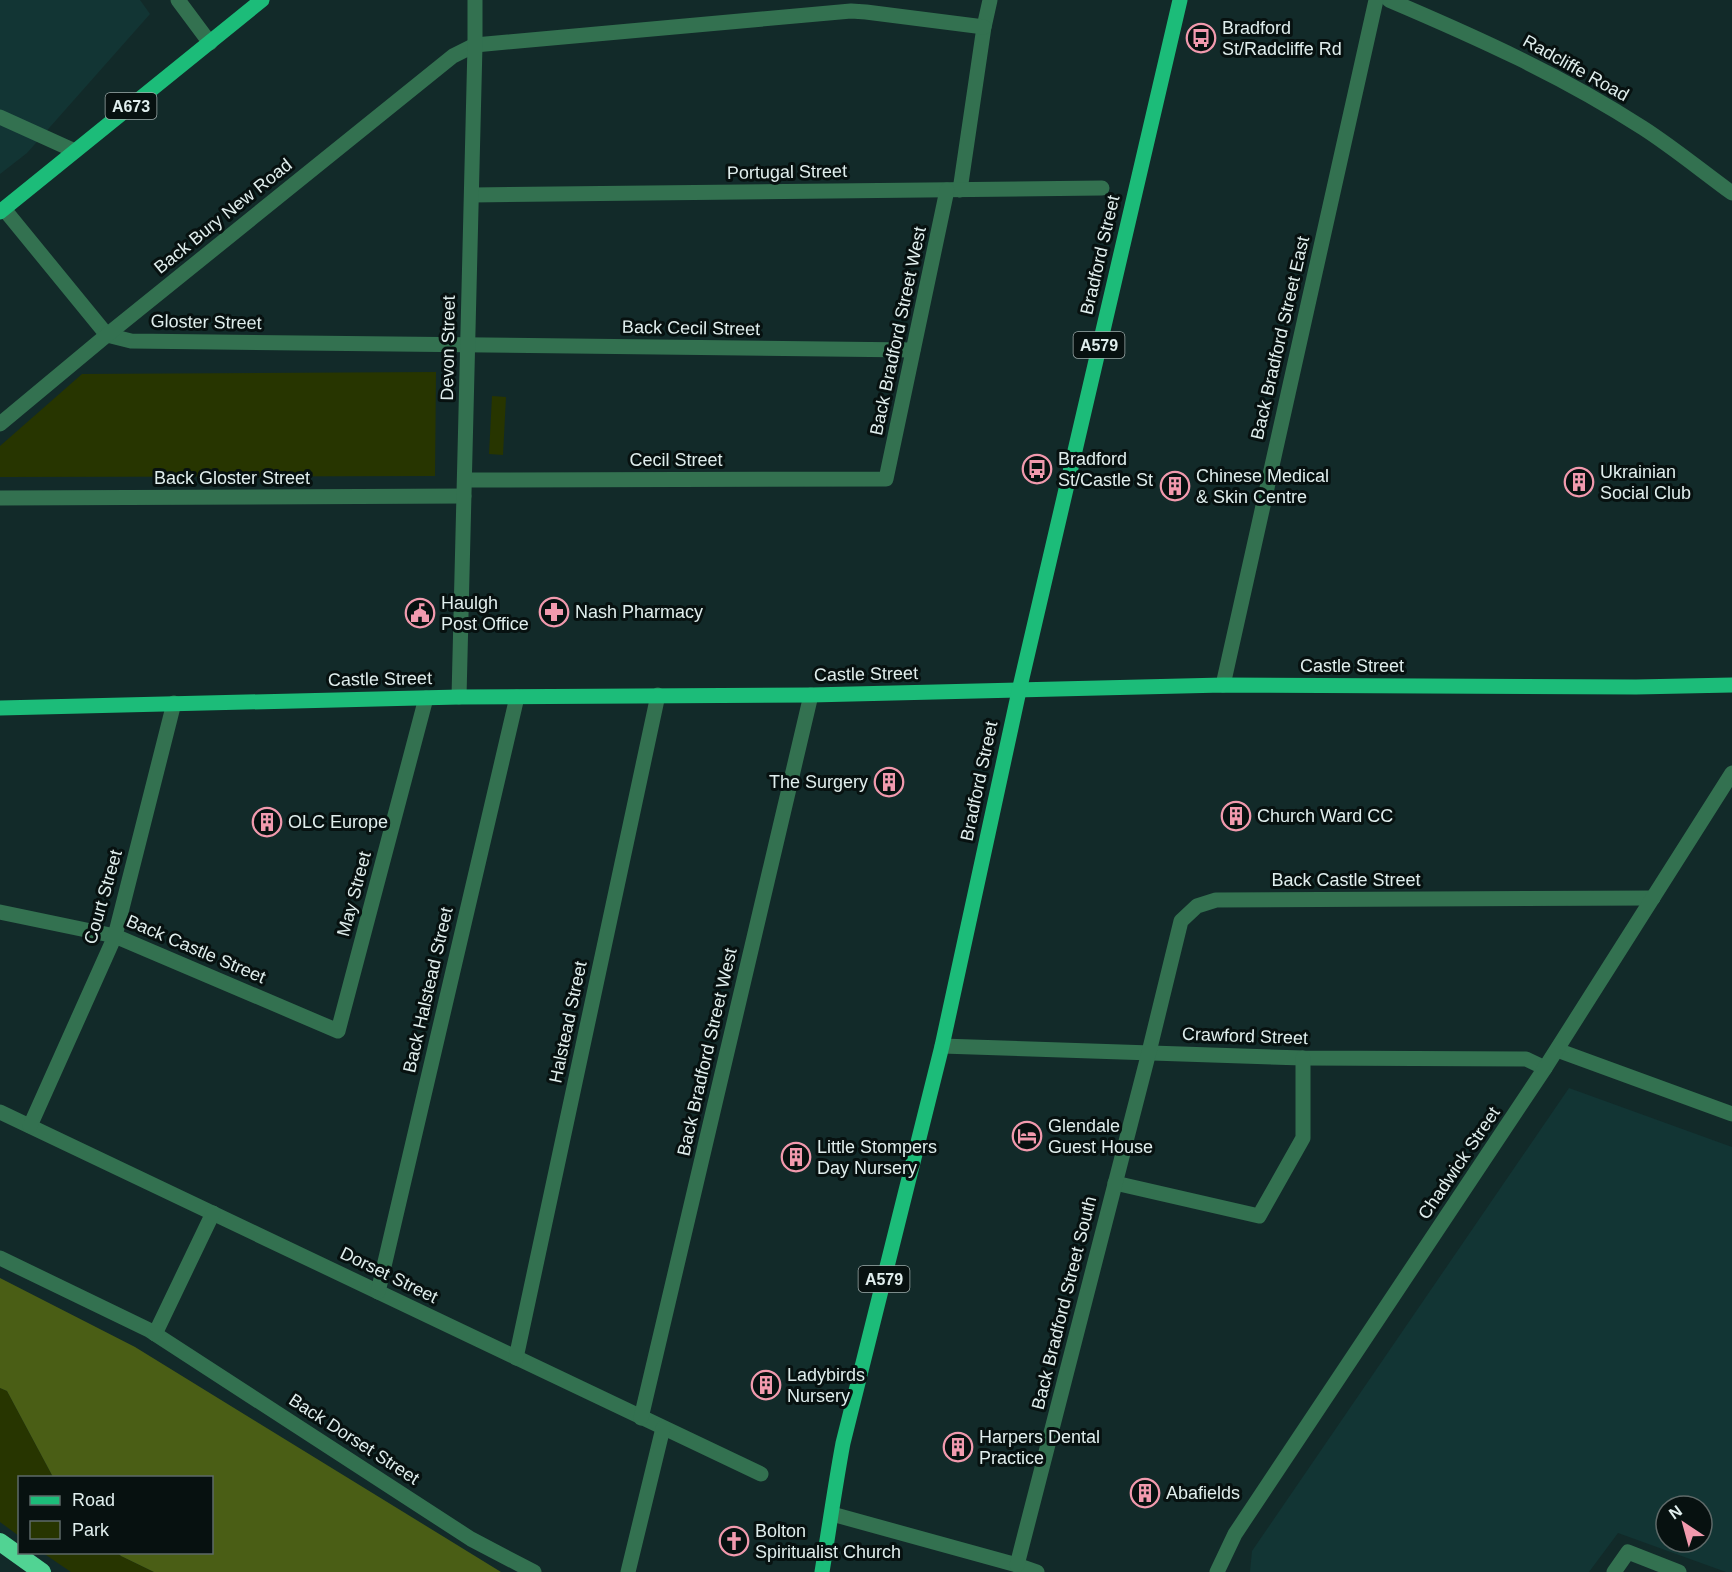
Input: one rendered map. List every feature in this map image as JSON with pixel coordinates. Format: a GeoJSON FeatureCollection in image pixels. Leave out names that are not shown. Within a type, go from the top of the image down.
{"type":"FeatureCollection","features":[{"type":"Feature","properties":{"kind":"highway"},"geometry":{"type":"LineString","coordinates":[[0,1542],[42,1572]]}},
{"type":"Feature","properties":{"kind":"main road","name":"A673"},"geometry":{"type":"LineString","coordinates":[[2,211],[262,0]]}},
{"type":"Feature","properties":{"kind":"main road","name":"Bradford Street"},"geometry":{"type":"LineString","coordinates":[[822,1572],[843,1443],[942,1046],[1019,690],[1180,0]]}},
{"type":"Feature","properties":{"kind":"main road","name":"Castle Street"},"geometry":{"type":"LineString","coordinates":[[0,708],[459,697],[812,695],[1223,685],[1636,687],[1732,685]]}},
{"type":"Feature","properties":{"kind":"street"},"geometry":{"type":"LineString","coordinates":[[178,0],[210,43]]}},
{"type":"Feature","properties":{"kind":"street","name":"Devon Street"},"geometry":{"type":"LineString","coordinates":[[459,697],[476,45],[475,0]]}},
{"type":"Feature","properties":{"kind":"street","name":"Back Bradford Street West"},"geometry":{"type":"LineString","coordinates":[[886,479],[913,350],[954,190],[990,0]]}},
{"type":"Feature","properties":{"kind":"street","name":"Back Bradford Street East"},"geometry":{"type":"LineString","coordinates":[[1223,685],[1376,0]]}},
{"type":"Feature","properties":{"kind":"street","name":"Radcliffe Road"},"geometry":{"type":"LineString","coordinates":[[1389,0],[1473,35],[1560,80],[1643,128],[1732,193]]}},
{"type":"Feature","properties":{"kind":"street"},"geometry":{"type":"LineString","coordinates":[[476,45],[851,11],[984,27]]}},
{"type":"Feature","properties":{"kind":"street","name":"Back Bury New Road"},"geometry":{"type":"LineString","coordinates":[[0,424],[453,56],[476,45]]}},
{"type":"Feature","properties":{"kind":"street"},"geometry":{"type":"LineString","coordinates":[[0,117],[75,152]]}},
{"type":"Feature","properties":{"kind":"street","name":"Portugal Street"},"geometry":{"type":"LineString","coordinates":[[472,195],[1102,188]]}},
{"type":"Feature","properties":{"kind":"street"},"geometry":{"type":"LineString","coordinates":[[2,211],[107,335]]}},
{"type":"Feature","properties":{"kind":"street","name":"Gloster Street"},"geometry":{"type":"LineString","coordinates":[[107,335],[131,341],[468,345]]}},
{"type":"Feature","properties":{"kind":"street","name":"Back Cecil Street"},"geometry":{"type":"LineString","coordinates":[[468,345],[913,350]]}},
{"type":"Feature","properties":{"kind":"street","name":"Cecil Street"},"geometry":{"type":"LineString","coordinates":[[465,488],[886,479]]}},
{"type":"Feature","properties":{"kind":"street","name":"Back Gloster Street"},"geometry":{"type":"LineString","coordinates":[[0,498],[465,488]]}},
{"type":"Feature","properties":{"kind":"street","name":"Halstead Street"},"geometry":{"type":"LineString","coordinates":[[516,1358],[658,695]]}},
{"type":"Feature","properties":{"kind":"street","name":"Back Bradford Street West"},"geometry":{"type":"LineString","coordinates":[[641,1418],[812,695]]}},
{"type":"Feature","properties":{"kind":"street","name":"Back Halstead Street"},"geometry":{"type":"LineString","coordinates":[[378,1292],[517,697]]}},
{"type":"Feature","properties":{"kind":"street","name":"May Street"},"geometry":{"type":"LineString","coordinates":[[338,1030],[426,698]]}},
{"type":"Feature","properties":{"kind":"street","name":"Court Street"},"geometry":{"type":"LineString","coordinates":[[30,1126],[115,936],[174,703]]}},
{"type":"Feature","properties":{"kind":"street","name":"Chadwick Street"},"geometry":{"type":"LineString","coordinates":[[1217,1572],[1235,1534],[1557,1050],[1732,773]]}},
{"type":"Feature","properties":{"kind":"street","name":"Back Castle Street"},"geometry":{"type":"LineString","coordinates":[[1149,1052],[1181,921],[1197,906],[1216,900],[1653,898]]}},
{"type":"Feature","properties":{"kind":"street","name":"Back Castle Street"},"geometry":{"type":"LineString","coordinates":[[0,912],[115,936],[338,1030]]}},
{"type":"Feature","properties":{"kind":"street","name":"Crawford Street"},"geometry":{"type":"LineString","coordinates":[[942,1046],[1303,1058],[1526,1059],[1545,1068]]}},
{"type":"Feature","properties":{"kind":"street"},"geometry":{"type":"LineString","coordinates":[[1557,1050],[1732,1114]]}},
{"type":"Feature","properties":{"kind":"street","name":"Back Bradford Street South"},"geometry":{"type":"LineString","coordinates":[[1017,1564],[1149,1052]]}},
{"type":"Feature","properties":{"kind":"street"},"geometry":{"type":"LineString","coordinates":[[1115,1183],[1259,1216],[1302,1138],[1303,1058]]}},
{"type":"Feature","properties":{"kind":"street","name":"Dorset Street"},"geometry":{"type":"LineString","coordinates":[[0,1112],[761,1474]]}},
{"type":"Feature","properties":{"kind":"street"},"geometry":{"type":"LineString","coordinates":[[155,1334],[213,1213]]}},
{"type":"Feature","properties":{"kind":"street","name":"Back Dorset Street"},"geometry":{"type":"LineString","coordinates":[[0,1258],[155,1334],[471,1539],[534,1572]]}},
{"type":"Feature","properties":{"kind":"street"},"geometry":{"type":"LineString","coordinates":[[628,1572],[663,1428]]}},
{"type":"Feature","properties":{"kind":"street"},"geometry":{"type":"LineString","coordinates":[[832,1514],[1017,1564],[1037,1572]]}},
{"type":"Feature","properties":{"kind":"street"},"geometry":{"type":"LineString","coordinates":[[1614,1572],[1628,1552],[1678,1572]]}},
{"type":"Feature","properties":{"kind":"shaded area"},"geometry":{"type":"Polygon","coordinates":[[[0,0],[140,0],[150,14],[27,153],[0,174],[0,0]]]}},
{"type":"Feature","properties":{"kind":"shaded area"},"geometry":{"type":"Polygon","coordinates":[[[1569,1088],[1732,1147],[1732,1572],[1726,1572],[1676,1554],[1714,1554],[1714,1494],[1654,1494],[1654,1546],[1618,1533],[1589,1572],[1250,1572],[1252,1551],[1569,1088]]]}},
{"type":"Feature","properties":{"kind":"green space"},"geometry":{"type":"Polygon","coordinates":[[[436,372],[435,476],[0,477],[0,446],[82,374],[436,372]]]}},
{"type":"Feature","properties":{"kind":"green space"},"geometry":{"type":"Polygon","coordinates":[[[492,396],[506,397],[503,455],[489,454],[492,396]]]}},
{"type":"Feature","properties":{"kind":"green space"},"geometry":{"type":"Polygon","coordinates":[[[0,1278],[135,1347],[501,1572],[154,1572],[119,1554],[213,1554],[213,1476],[52,1476],[7,1391],[0,1388],[0,1278]]]}},
{"type":"Feature","properties":{"kind":"green space"},"geometry":{"type":"Polygon","coordinates":[[[0,1388],[7,1391],[52,1476],[18,1476],[18,1535],[0,1522],[0,1388]]]}},
{"type":"Feature","properties":{"kind":"green space"},"geometry":{"type":"Polygon","coordinates":[[[44,1554],[119,1554],[154,1572],[71,1572],[44,1554]]]}},
{"type":"Feature","properties":{"kind":"place","name":"Bradford St/Radcliffe Rd"},"geometry":{"type":"Point","coordinates":[1201,38]}},
{"type":"Feature","properties":{"kind":"place","name":"Bradford St/Castle St"},"geometry":{"type":"Point","coordinates":[1037,469]}},
{"type":"Feature","properties":{"kind":"place","name":"Ukrainian Social Club"},"geometry":{"type":"Point","coordinates":[1579,482]}},
{"type":"Feature","properties":{"kind":"place","name":"Chinese Medical & Skin Centre"},"geometry":{"type":"Point","coordinates":[1175,486]}},
{"type":"Feature","properties":{"kind":"place","name":"Nash Pharmacy"},"geometry":{"type":"Point","coordinates":[554,612]}},
{"type":"Feature","properties":{"kind":"place","name":"Haulgh Post Office"},"geometry":{"type":"Point","coordinates":[420,613]}},
{"type":"Feature","properties":{"kind":"place","name":"The Surgery"},"geometry":{"type":"Point","coordinates":[889,782]}},
{"type":"Feature","properties":{"kind":"place","name":"Church Ward CC"},"geometry":{"type":"Point","coordinates":[1236,816]}},
{"type":"Feature","properties":{"kind":"place","name":"OLC Europe"},"geometry":{"type":"Point","coordinates":[267,822]}},
{"type":"Feature","properties":{"kind":"place","name":"Glendale Guest House"},"geometry":{"type":"Point","coordinates":[1027,1136]}},
{"type":"Feature","properties":{"kind":"place","name":"Little Stompers Day Nursery"},"geometry":{"type":"Point","coordinates":[796,1157]}},
{"type":"Feature","properties":{"kind":"place","name":"Ladybirds Nursery"},"geometry":{"type":"Point","coordinates":[766,1385]}},
{"type":"Feature","properties":{"kind":"place","name":"Harpers Dental Practice"},"geometry":{"type":"Point","coordinates":[958,1447]}},
{"type":"Feature","properties":{"kind":"place","name":"Abafields"},"geometry":{"type":"Point","coordinates":[1145,1493]}},
{"type":"Feature","properties":{"kind":"place","name":"Bolton Spiritualist Church"},"geometry":{"type":"Point","coordinates":[734,1541]}}]}
